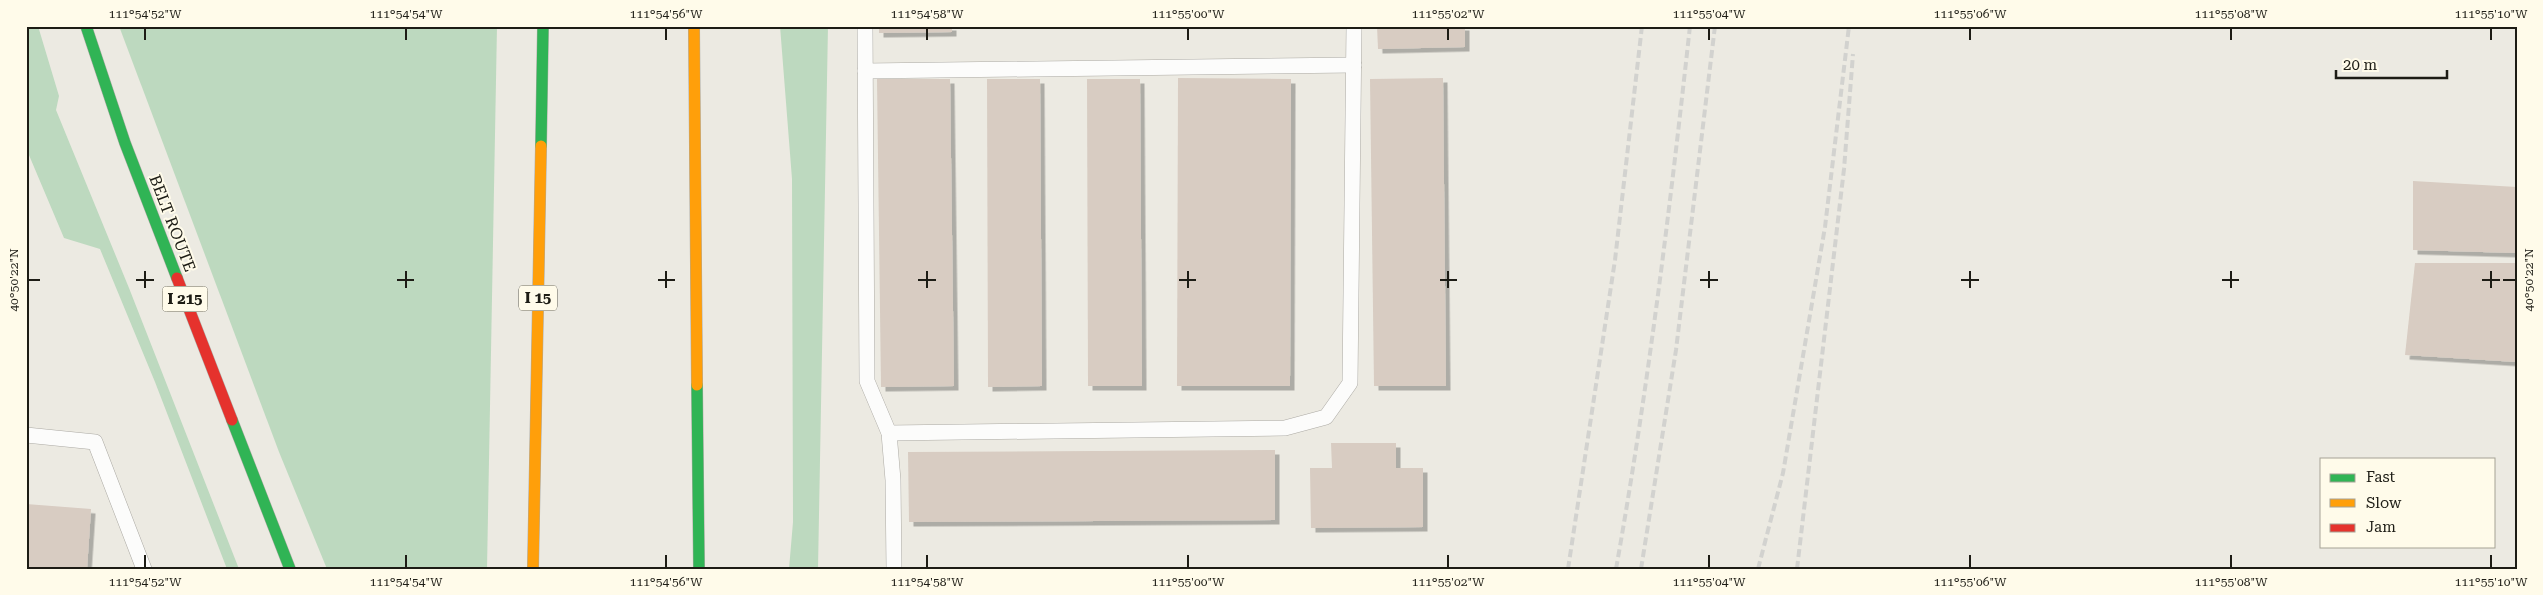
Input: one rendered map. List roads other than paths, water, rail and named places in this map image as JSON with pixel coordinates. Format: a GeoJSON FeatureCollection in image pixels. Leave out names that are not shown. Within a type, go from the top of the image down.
{"type":"FeatureCollection","features":[{"type":"Feature","properties":{"kind":"highway","name":"BELT ROUTE"},"geometry":{"type":"LineString","coordinates":[[86,26],[124,143],[290,569]]}},
{"type":"Feature","properties":{"kind":"highway","name":"I 15"},"geometry":{"type":"LineString","coordinates":[[533,569],[543,26]]}},
{"type":"Feature","properties":{"kind":"highway"},"geometry":{"type":"LineString","coordinates":[[694,26],[699,569]]}},
{"type":"Feature","properties":{"kind":"lane"},"geometry":{"type":"LineString","coordinates":[[866,26],[867,381],[889,433],[893,480],[894,569]]}},
{"type":"Feature","properties":{"kind":"lane"},"geometry":{"type":"LineString","coordinates":[[889,433],[1285,428],[1326,417],[1350,383],[1354,26]]}},
{"type":"Feature","properties":{"kind":"lane"},"geometry":{"type":"LineString","coordinates":[[866,70],[1354,65]]}},
{"type":"Feature","properties":{"kind":"lane"},"geometry":{"type":"LineString","coordinates":[[26,435],[95,442],[144,569]]}},
{"type":"Feature","properties":{"kind":"railway"},"geometry":{"type":"LineString","coordinates":[[1568,569],[1615,260],[1642,26]]}},
{"type":"Feature","properties":{"kind":"railway"},"geometry":{"type":"LineString","coordinates":[[1616,569],[1658,298],[1690,26]]}},
{"type":"Feature","properties":{"kind":"railway"},"geometry":{"type":"LineString","coordinates":[[1641,569],[1676,350],[1715,26]]}},
{"type":"Feature","properties":{"kind":"railway"},"geometry":{"type":"LineString","coordinates":[[1758,569],[1783,473],[1825,227],[1849,26]]}},
{"type":"Feature","properties":{"kind":"railway"},"geometry":{"type":"LineString","coordinates":[[1797,569],[1844,169],[1853,54]]}}]}
